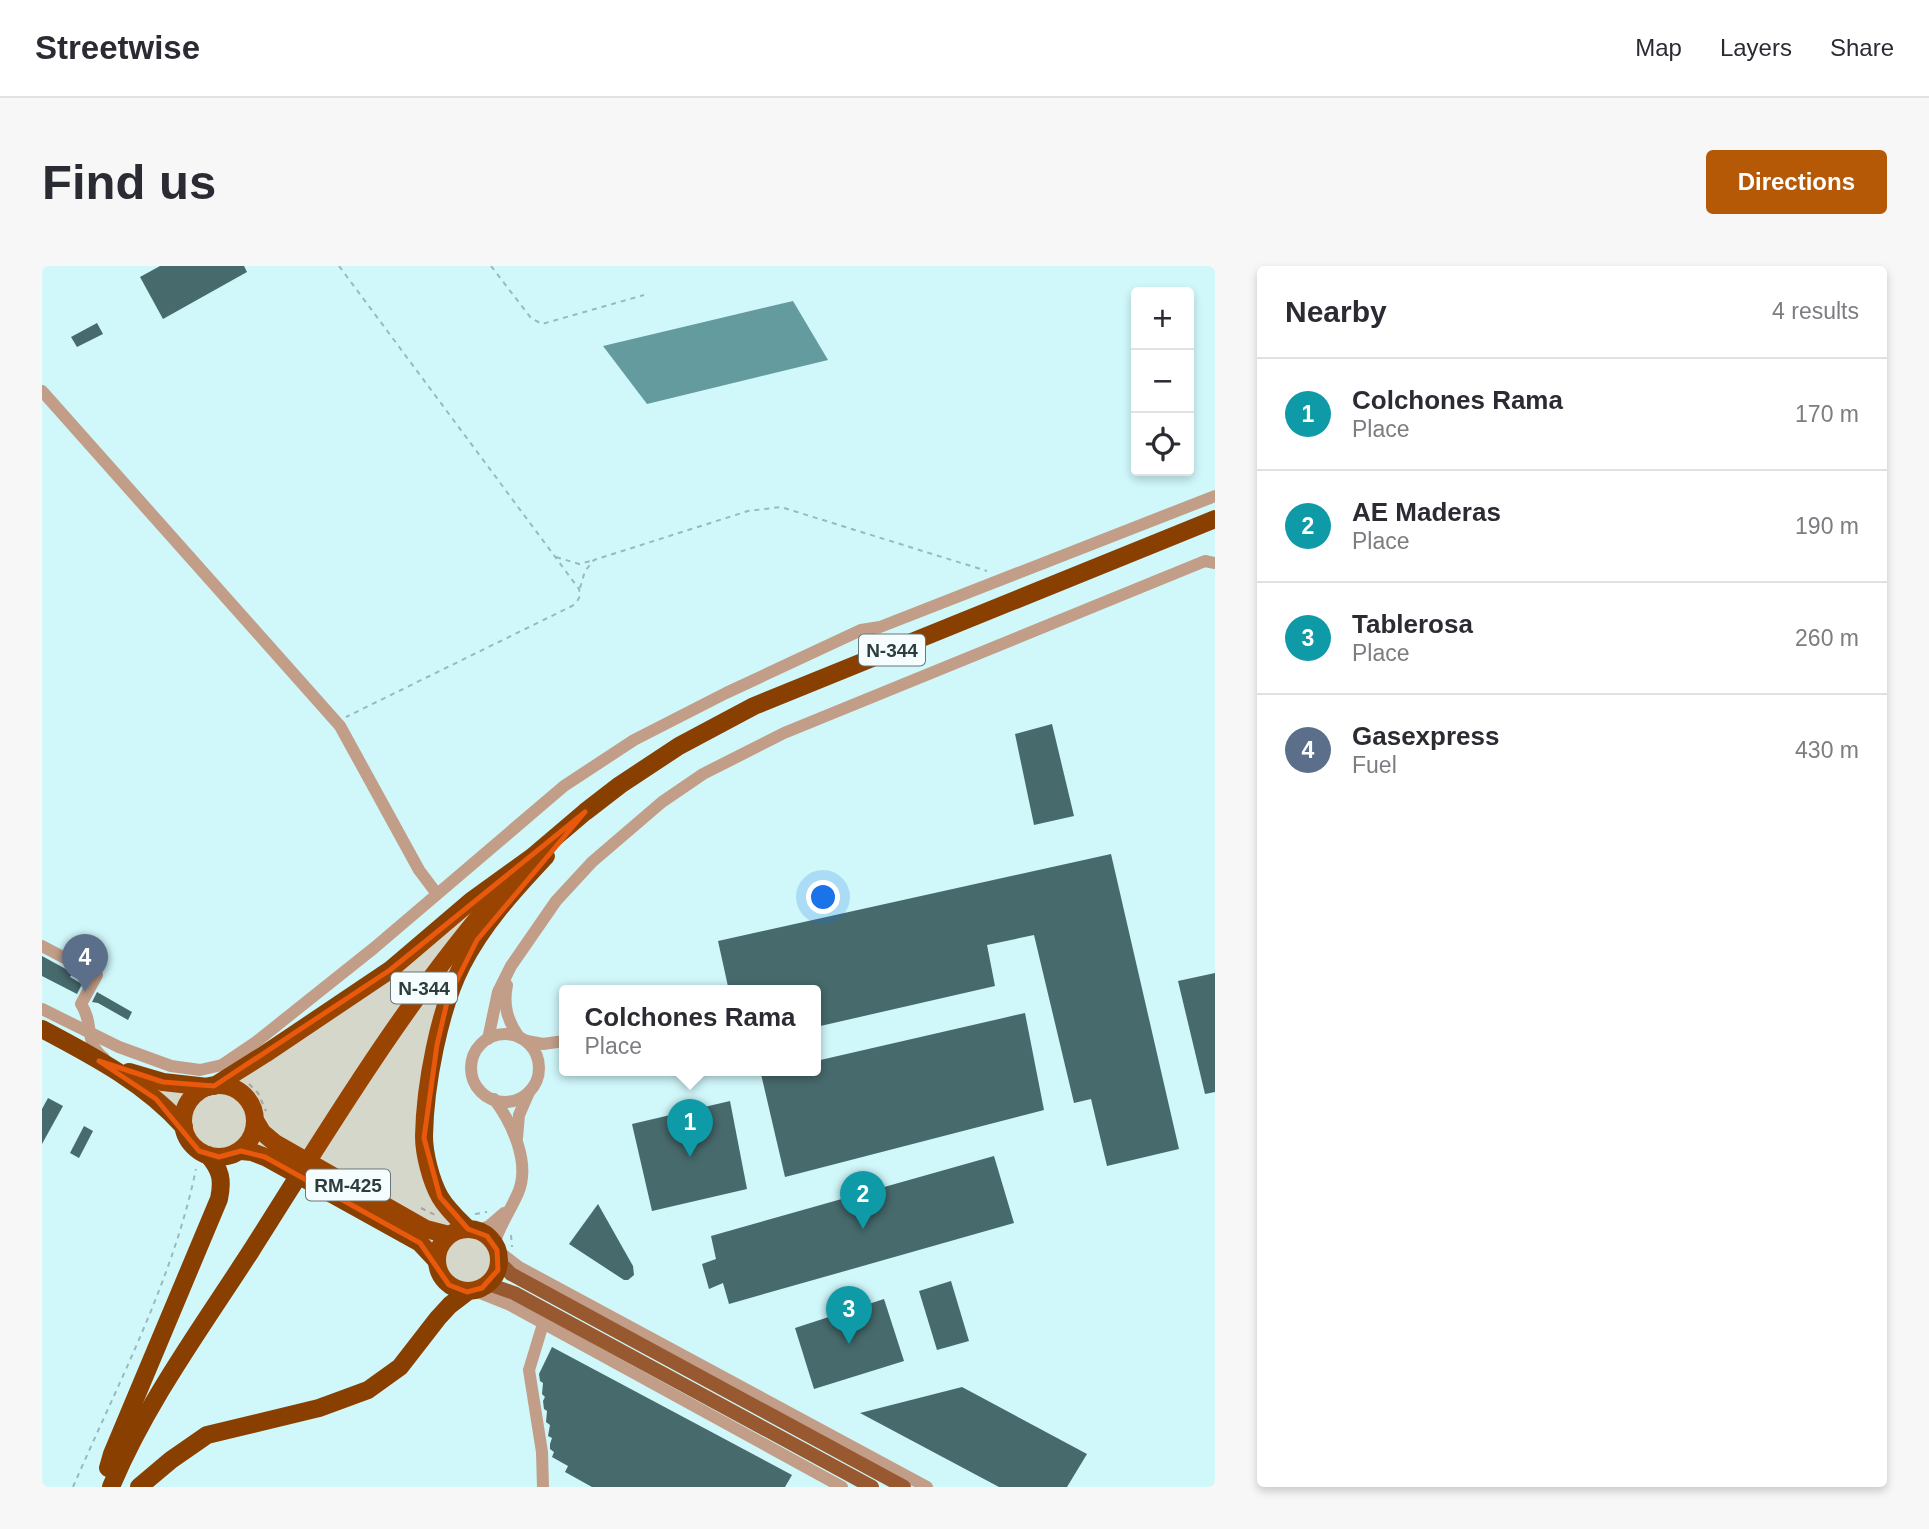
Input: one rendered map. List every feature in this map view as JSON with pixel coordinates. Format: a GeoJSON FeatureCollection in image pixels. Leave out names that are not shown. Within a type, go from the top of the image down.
{"type":"FeatureCollection","features":[{"type":"Feature","properties":{"kind":"highway","name":"N-344"},"geometry":{"type":"LineString","coordinates":[[111,1487],[123,1458],[162,1389],[404,1017],[473,922],[532,857],[620,785],[679,746],[754,706],[1215,519]]}},
{"type":"Feature","properties":{"kind":"highway"},"geometry":{"type":"LineString","coordinates":[[139,1487],[207,1435],[319,1408],[368,1390],[400,1367],[450,1305],[477,1289],[498,1270],[501,1251],[487,1236],[473,1230],[454,1216],[440,1197],[431,1174],[424,1139],[428,1091],[448,998],[461,966],[499,908],[585,812]]}},
{"type":"Feature","properties":{"kind":"highway"},"geometry":{"type":"LineString","coordinates":[[184,1126],[184,1116],[192,1098],[265,1054],[390,970],[471,901],[532,857]]}},
{"type":"Feature","properties":{"kind":"highway"},"geometry":{"type":"LineString","coordinates":[[42,1029],[106,1063],[140,1086],[184,1126],[202,1162],[217,1165],[221,1175],[219,1199],[112,1454],[104,1487]]}},
{"type":"Feature","properties":{"kind":"highway"},"geometry":{"type":"LineString","coordinates":[[106,1063],[163,1082],[234,1088],[243,1094],[254,1111],[254,1133],[241,1151],[202,1162]]}},
{"type":"Feature","properties":{"kind":"highway","name":"RM-425"},"geometry":{"type":"LineString","coordinates":[[256,1122],[262,1132],[275,1143],[426,1229],[449,1235]]}},
{"type":"Feature","properties":{"kind":"highway","name":"RM-425"},"geometry":{"type":"LineString","coordinates":[[241,1151],[265,1157],[421,1243],[436,1260]]}},
{"type":"Feature","properties":{"kind":"highway"},"geometry":{"type":"LineString","coordinates":[[473,1230],[449,1235],[442,1242],[436,1260],[442,1279],[458,1290],[477,1289]]}},
{"type":"Feature","properties":{"kind":"main road"},"geometry":{"type":"LineString","coordinates":[[501,1251],[511,1274],[904,1487]]}},
{"type":"Feature","properties":{"kind":"main road"},"geometry":{"type":"LineString","coordinates":[[477,1289],[530,1301],[872,1487]]}},
{"type":"Feature","properties":{"kind":"street"},"geometry":{"type":"LineString","coordinates":[[42,391],[336,722],[419,870],[437,894]]}},
{"type":"Feature","properties":{"kind":"street"},"geometry":{"type":"LineString","coordinates":[[42,1009],[89,1033],[159,1062],[182,1069],[200,1070],[222,1065],[256,1042],[354,964],[564,786],[634,740],[726,693],[861,630],[880,627],[1001,582],[1215,496]]}},
{"type":"Feature","properties":{"kind":"street"},"geometry":{"type":"LineString","coordinates":[[488,1039],[498,992],[511,966],[556,901],[592,862],[662,802],[703,774],[785,733],[1205,561],[1215,563]]}},
{"type":"Feature","properties":{"kind":"street"},"geometry":{"type":"LineString","coordinates":[[42,946],[97,975],[81,1004],[89,1017],[89,1033],[98,1054],[106,1063]]}},
{"type":"Feature","properties":{"kind":"street"},"geometry":{"type":"LineString","coordinates":[[511,966],[505,998],[507,1015],[522,1039],[533,1048],[539,1068],[538,1076],[519,1115],[516,1142]]}},
{"type":"Feature","properties":{"kind":"street"},"geometry":{"type":"LineString","coordinates":[[559,1042],[543,1044],[498,1035],[488,1039],[474,1055],[472,1076],[477,1086],[494,1099],[506,1116],[521,1165],[521,1185],[502,1221],[501,1251],[519,1267],[927,1487]]}},
{"type":"Feature","properties":{"kind":"street"},"geometry":{"type":"LineString","coordinates":[[539,1068],[559,1044]]}},
{"type":"Feature","properties":{"kind":"street"},"geometry":{"type":"LineString","coordinates":[[494,1099],[513,1101],[530,1091]]}},
{"type":"Feature","properties":{"kind":"street"},"geometry":{"type":"LineString","coordinates":[[473,1230],[489,1226],[509,1208]]}},
{"type":"Feature","properties":{"kind":"street"},"geometry":{"type":"LineString","coordinates":[[477,1289],[842,1487]]}},
{"type":"Feature","properties":{"kind":"street"},"geometry":{"type":"LineString","coordinates":[[543,1324],[529,1370],[542,1452],[543,1487]]}},
{"type":"Feature","properties":{"kind":"path"},"geometry":{"type":"LineString","coordinates":[[339,266],[579,589]]}},
{"type":"Feature","properties":{"kind":"path"},"geometry":{"type":"LineString","coordinates":[[491,266],[531,318],[542,324],[644,295]]}},
{"type":"Feature","properties":{"kind":"path"},"geometry":{"type":"LineString","coordinates":[[555,556],[579,564],[748,511],[780,507],[997,574],[1001,582]]}},
{"type":"Feature","properties":{"kind":"path"},"geometry":{"type":"LineString","coordinates":[[336,722],[572,606],[579,600],[579,589],[585,571],[594,560]]}},
{"type":"Feature","properties":{"kind":"path"},"geometry":{"type":"LineString","coordinates":[[73,1487],[155,1300],[177,1242],[202,1162]]}},
{"type":"Feature","properties":{"kind":"path"},"geometry":{"type":"LineString","coordinates":[[454,1216],[490,1210]]}},
{"type":"Feature","properties":{"kind":"path"},"geometry":{"type":"LineString","coordinates":[[501,1251],[511,1234]]}},
{"type":"Feature","properties":{"kind":"highlighted area"},"geometry":{"type":"Polygon","coordinates":[[[585,812],[477,940],[448,998],[437,1045],[424,1138],[440,1197],[468,1229],[487,1236],[497,1250],[498,1270],[482,1288],[467,1292],[449,1285],[420,1243],[265,1157],[241,1151],[219,1157],[199,1151],[156,1099],[99,1061],[163,1082],[214,1086],[390,970],[585,812]]]}},
{"type":"Feature","properties":{"kind":"water"},"geometry":{"type":"Polygon","coordinates":[[[793,301],[828,360],[647,404],[603,346],[793,301]]]}},
{"type":"Feature","properties":{"kind":"building"},"geometry":{"type":"Polygon","coordinates":[[[160,266],[244,266],[247,272],[163,319],[140,277],[160,266]]]}},
{"type":"Feature","properties":{"kind":"building"},"geometry":{"type":"Polygon","coordinates":[[[97,323],[103,334],[77,347],[71,337],[97,323]]]}},
{"type":"Feature","properties":{"kind":"building"},"geometry":{"type":"Polygon","coordinates":[[[1052,724],[1074,816],[1034,825],[1015,734],[1052,724]]]}},
{"type":"Feature","properties":{"kind":"building"},"geometry":{"type":"Polygon","coordinates":[[[1111,854],[1179,1149],[1107,1166],[1091,1099],[1074,1103],[1034,935],[987,945],[995,986],[821,1026],[821,985],[728,985],[718,941],[1111,854]]]}},
{"type":"Feature","properties":{"kind":"building"},"geometry":{"type":"Polygon","coordinates":[[[42,956],[73,973],[70,977],[82,984],[77,994],[42,976],[42,956]]]}},
{"type":"Feature","properties":{"kind":"building"},"geometry":{"type":"Polygon","coordinates":[[[1215,973],[1215,1092],[1205,1094],[1178,981],[1215,973]]]}},
{"type":"Feature","properties":{"kind":"building"},"geometry":{"type":"Polygon","coordinates":[[[97,992],[132,1012],[128,1020],[92,1002],[97,992]]]}},
{"type":"Feature","properties":{"kind":"building"},"geometry":{"type":"Polygon","coordinates":[[[1025,1013],[1044,1110],[785,1177],[761,1076],[821,1076],[821,1060],[1025,1013]]]}},
{"type":"Feature","properties":{"kind":"building"},"geometry":{"type":"Polygon","coordinates":[[[48,1098],[63,1106],[42,1144],[42,1109],[48,1098]]]}},
{"type":"Feature","properties":{"kind":"building"},"geometry":{"type":"Polygon","coordinates":[[[730,1101],[747,1189],[652,1211],[632,1124],[730,1101]]]}},
{"type":"Feature","properties":{"kind":"building"},"geometry":{"type":"Polygon","coordinates":[[[84,1126],[93,1131],[79,1158],[70,1153],[84,1126]]]}},
{"type":"Feature","properties":{"kind":"building"},"geometry":{"type":"Polygon","coordinates":[[[994,1156],[1014,1223],[729,1304],[723,1283],[709,1289],[702,1264],[716,1259],[711,1236],[994,1156]]]}},
{"type":"Feature","properties":{"kind":"building"},"geometry":{"type":"Polygon","coordinates":[[[598,1204],[633,1266],[634,1275],[628,1280],[569,1244],[598,1204]]]}},
{"type":"Feature","properties":{"kind":"building"},"geometry":{"type":"Polygon","coordinates":[[[951,1281],[969,1341],[937,1350],[919,1291],[951,1281]]]}},
{"type":"Feature","properties":{"kind":"building"},"geometry":{"type":"Polygon","coordinates":[[[884,1299],[904,1361],[814,1389],[795,1328],[884,1299]]]}},
{"type":"Feature","properties":{"kind":"building"},"geometry":{"type":"Polygon","coordinates":[[[552,1347],[792,1475],[785,1487],[592,1487],[565,1472],[568,1466],[552,1457],[552,1438],[548,1436],[550,1425],[546,1422],[543,1383],[539,1374],[552,1347]]]}},
{"type":"Feature","properties":{"kind":"building"},"geometry":{"type":"Polygon","coordinates":[[[962,1387],[1087,1454],[1067,1487],[999,1487],[860,1413],[962,1387]]]}},
{"type":"Feature","properties":{"kind":"place","name":"Gasexpress"},"geometry":{"type":"Point","coordinates":[85,992]}},
{"type":"Feature","properties":{"kind":"place","name":"Colchones Rama"},"geometry":{"type":"Point","coordinates":[690,1157]}},
{"type":"Feature","properties":{"kind":"place","name":"AE Maderas"},"geometry":{"type":"Point","coordinates":[863,1229]}},
{"type":"Feature","properties":{"kind":"place","name":"Tablerosa"},"geometry":{"type":"Point","coordinates":[849,1344]}}]}
